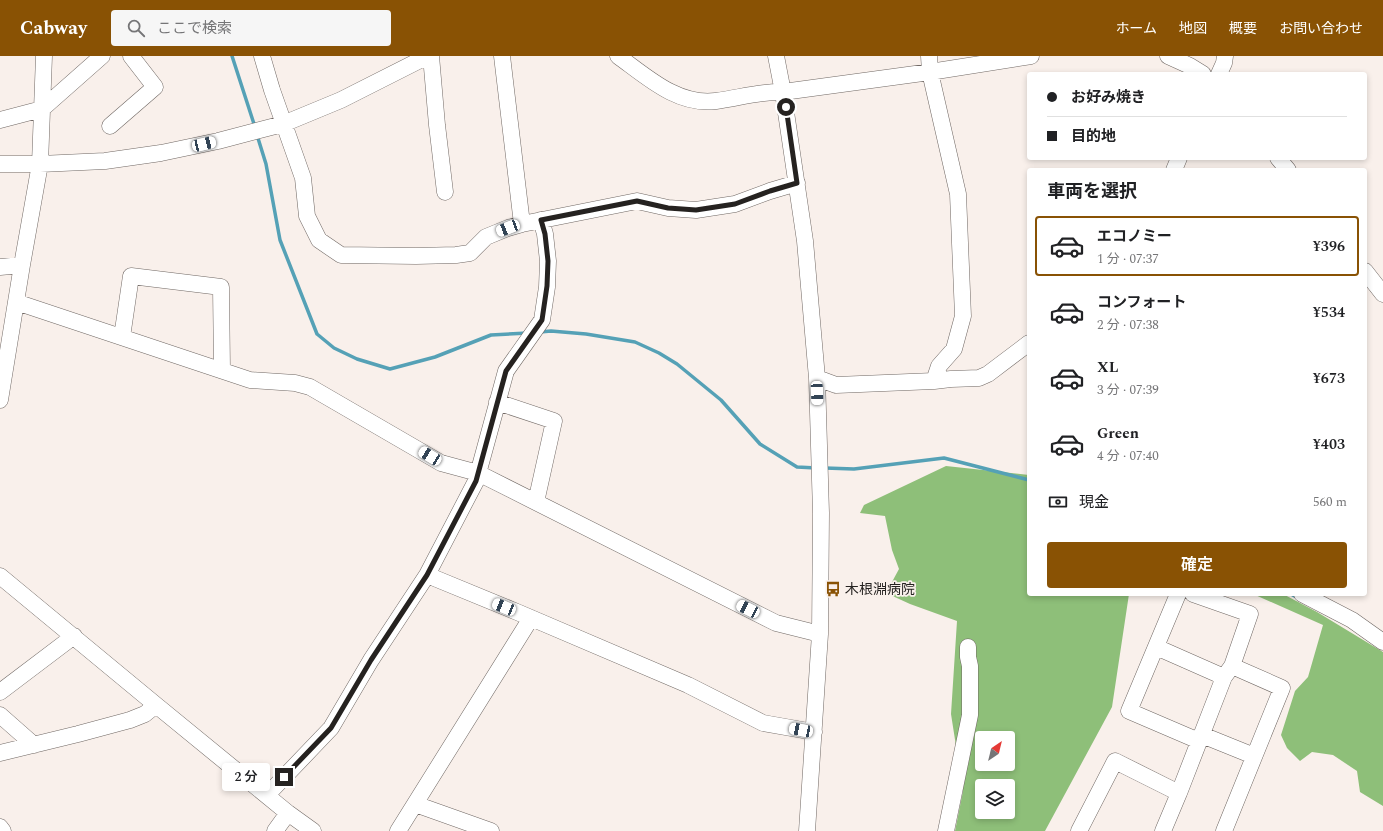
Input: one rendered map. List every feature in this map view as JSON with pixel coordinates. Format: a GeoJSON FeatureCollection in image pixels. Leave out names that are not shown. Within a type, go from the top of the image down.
{"type":"FeatureCollection","features":[{"type":"Feature","properties":{"kind":"street"},"geometry":{"type":"LineString","coordinates":[[0,400],[40,164],[44,56]]}},
{"type":"Feature","properties":{"kind":"street"},"geometry":{"type":"LineString","coordinates":[[0,120],[42,109],[102,56]]}},
{"type":"Feature","properties":{"kind":"street"},"geometry":{"type":"LineString","coordinates":[[110,126],[155,87],[131,56]]}},
{"type":"Feature","properties":{"kind":"street"},"geometry":{"type":"LineString","coordinates":[[262,56],[303,178],[308,216],[320,240],[341,255],[416,256],[456,255],[470,253],[486,237],[522,224],[637,201],[668,208],[696,210],[735,204],[797,183]]}},
{"type":"Feature","properties":{"kind":"street"},"geometry":{"type":"LineString","coordinates":[[0,164],[105,161],[161,153],[284,124],[341,100],[429,56],[445,192]]}},
{"type":"Feature","properties":{"kind":"street"},"geometry":{"type":"LineString","coordinates":[[502,56],[522,224]]}},
{"type":"Feature","properties":{"kind":"street"},"geometry":{"type":"LineString","coordinates":[[618,56],[670,92],[700,102],[716,101],[771,91],[783,92],[930,64],[1031,56]]}},
{"type":"Feature","properties":{"kind":"street"},"geometry":{"type":"LineString","coordinates":[[776,56],[797,183],[817,378],[821,513],[820,634],[807,831]]}},
{"type":"Feature","properties":{"kind":"street"},"geometry":{"type":"LineString","coordinates":[[1168,56],[1200,72]]}},
{"type":"Feature","properties":{"kind":"street"},"geometry":{"type":"LineString","coordinates":[[1219,72],[1224,63],[1225,56]]}},
{"type":"Feature","properties":{"kind":"street"},"geometry":{"type":"LineString","coordinates":[[930,64],[958,194],[963,316],[954,349],[939,366],[934,381]]}},
{"type":"Feature","properties":{"kind":"street"},"geometry":{"type":"LineString","coordinates":[[1280,160],[1286,168]]}},
{"type":"Feature","properties":{"kind":"street"},"geometry":{"type":"LineString","coordinates":[[267,795],[331,728],[371,660],[427,575],[476,481],[506,371],[542,320],[547,286],[548,261],[545,234],[541,220]]}},
{"type":"Feature","properties":{"kind":"street"},"geometry":{"type":"LineString","coordinates":[[0,267],[22,265]]}},
{"type":"Feature","properties":{"kind":"street"},"geometry":{"type":"LineString","coordinates":[[1367,274],[1383,294]]}},
{"type":"Feature","properties":{"kind":"street"},"geometry":{"type":"LineString","coordinates":[[122,337],[131,276],[221,287],[222,370]]}},
{"type":"Feature","properties":{"kind":"street"},"geometry":{"type":"LineString","coordinates":[[16,302],[250,380],[295,383],[310,387],[441,463],[478,473],[776,623],[820,634]]}},
{"type":"Feature","properties":{"kind":"street"},"geometry":{"type":"LineString","coordinates":[[817,378],[836,385],[979,378],[988,374],[1027,345]]}},
{"type":"Feature","properties":{"kind":"street"},"geometry":{"type":"LineString","coordinates":[[497,402],[554,421],[536,502]]}},
{"type":"Feature","properties":{"kind":"street"},"geometry":{"type":"LineString","coordinates":[[427,575],[688,685],[763,723],[814,732]]}},
{"type":"Feature","properties":{"kind":"street"},"geometry":{"type":"LineString","coordinates":[[0,576],[288,813],[313,831]]}},
{"type":"Feature","properties":{"kind":"street"},"geometry":{"type":"LineString","coordinates":[[1177,596],[1129,711],[1200,738],[1254,756]]}},
{"type":"Feature","properties":{"kind":"street"},"geometry":{"type":"LineString","coordinates":[[1163,831],[1250,614],[1199,596]]}},
{"type":"Feature","properties":{"kind":"street"},"geometry":{"type":"LineString","coordinates":[[1306,596],[1352,620],[1383,642]]}},
{"type":"Feature","properties":{"kind":"street"},"geometry":{"type":"LineString","coordinates":[[398,831],[531,618]]}},
{"type":"Feature","properties":{"kind":"street"},"geometry":{"type":"LineString","coordinates":[[0,692],[74,636]]}},
{"type":"Feature","properties":{"kind":"street"},"geometry":{"type":"LineString","coordinates":[[1156,647],[1282,688],[1224,831]]}},
{"type":"Feature","properties":{"kind":"street"},"geometry":{"type":"LineString","coordinates":[[946,831],[970,715],[970,666],[968,648]]}},
{"type":"Feature","properties":{"kind":"street"},"geometry":{"type":"LineString","coordinates":[[0,753],[130,720],[145,714],[156,705]]}},
{"type":"Feature","properties":{"kind":"street"},"geometry":{"type":"LineString","coordinates":[[0,715],[34,745]]}},
{"type":"Feature","properties":{"kind":"street"},"geometry":{"type":"LineString","coordinates":[[1079,831],[1115,761],[1179,793]]}},
{"type":"Feature","properties":{"kind":"street"},"geometry":{"type":"LineString","coordinates":[[415,804],[491,831]]}},
{"type":"Feature","properties":{"kind":"street"},"geometry":{"type":"LineString","coordinates":[[275,831],[288,813]]}},
{"type":"Feature","properties":{"kind":"street"},"geometry":{"type":"LineString","coordinates":[[0,827],[2,831]]}},
{"type":"Feature","properties":{"kind":"green space"},"geometry":{"type":"Polygon","coordinates":[[[946,466],[1027,475],[1027,596],[1129,596],[1112,707],[1045,831],[955,831],[963,791],[951,714],[957,621],[910,604],[886,593],[899,569],[892,550],[885,516],[860,513],[864,505],[946,466]]]}},
{"type":"Feature","properties":{"kind":"green space"},"geometry":{"type":"Polygon","coordinates":[[[1258,596],[1287,596],[1317,612],[1383,652],[1383,806],[1360,792],[1357,771],[1333,755],[1312,752],[1300,761],[1287,748],[1281,735],[1295,691],[1308,677],[1323,625],[1258,596]]]}},
{"type":"Feature","properties":{"kind":"waterway"},"geometry":{"type":"LineString","coordinates":[[232,56],[255,127]]}},
{"type":"Feature","properties":{"kind":"waterway"},"geometry":{"type":"LineString","coordinates":[[257,135],[266,164],[280,240],[317,334],[334,348],[357,359],[390,369],[435,357],[491,335],[528,333]]}},
{"type":"Feature","properties":{"kind":"waterway"},"geometry":{"type":"LineString","coordinates":[[540,332],[551,331],[586,334],[635,342],[659,353],[677,364],[721,400],[760,444],[797,467],[816,468]]}},
{"type":"Feature","properties":{"kind":"waterway"},"geometry":{"type":"LineString","coordinates":[[825,468],[854,469],[944,458],[1027,479]]}},
{"type":"Feature","properties":{"kind":"waterway"},"geometry":{"type":"LineString","coordinates":[[1294,596],[1298,598]]}},
{"type":"Feature","properties":{"kind":"place","name":"木根淵病院"},"geometry":{"type":"Point","coordinates":[833,589]}},
{"type":"Feature","properties":{"kind":"route"},"geometry":{"type":"LineString","coordinates":[[284,777],[331,728],[371,660],[427,575],[476,481],[506,371],[542,320],[547,286],[548,261],[545,234],[541,220],[637,201],[668,208],[696,210],[735,204],[797,183],[786,107]]}}]}
